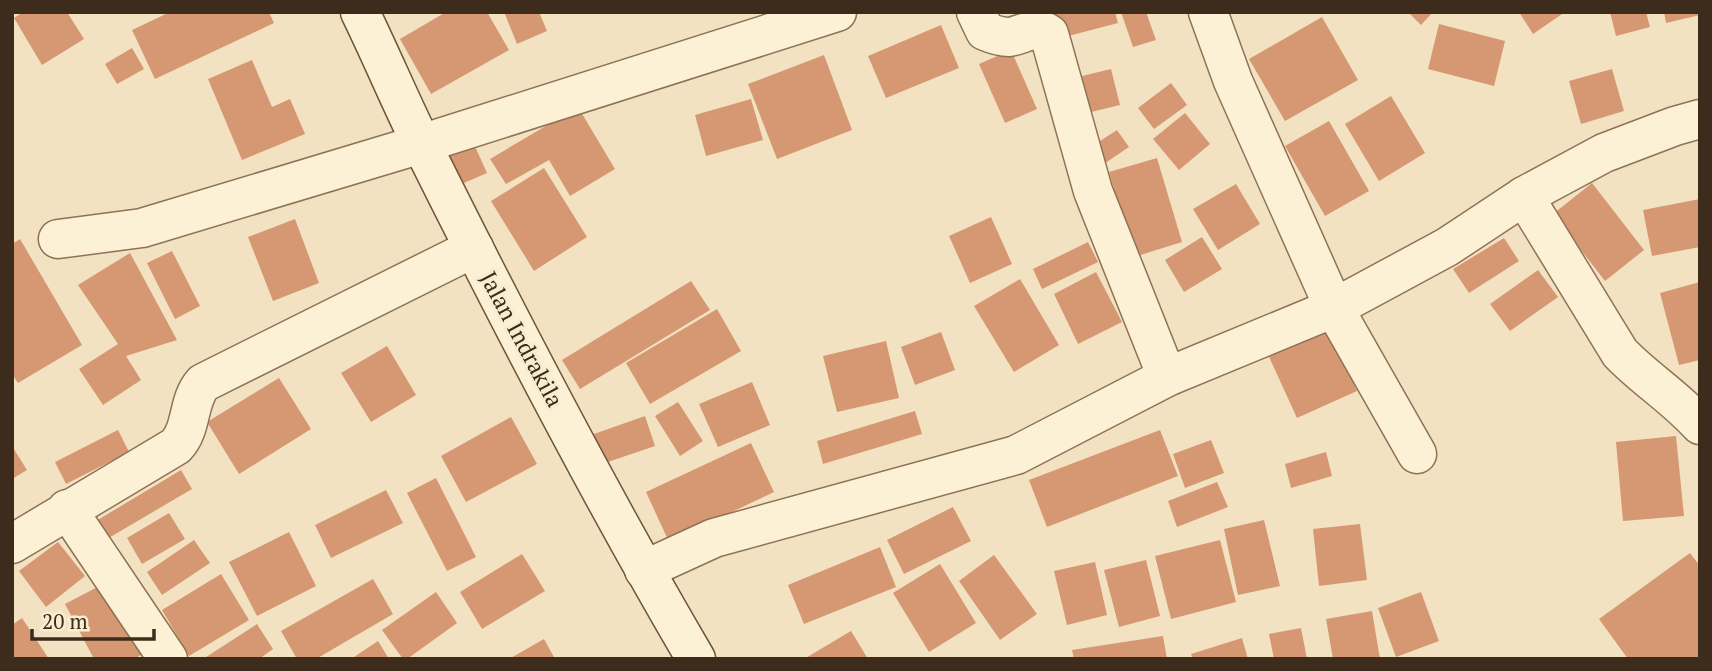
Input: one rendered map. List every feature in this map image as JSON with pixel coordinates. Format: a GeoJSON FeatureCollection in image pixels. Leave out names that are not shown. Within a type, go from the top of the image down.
{"type":"FeatureCollection","features":[{"type":"Feature","properties":{"kind":"street","name":"Jalan Indrakila"},"geometry":{"type":"LineString","coordinates":[[360,12],[421,144],[474,248],[644,570],[696,659]]}},
{"type":"Feature","properties":{"kind":"street"},"geometry":{"type":"LineString","coordinates":[[58,239],[142,228],[421,144],[836,12]]}},
{"type":"Feature","properties":{"kind":"street"},"geometry":{"type":"LineString","coordinates":[[976,12],[985,31],[994,35],[1007,37],[1037,29],[1049,34],[1093,191],[1167,377]]}},
{"type":"Feature","properties":{"kind":"street"},"geometry":{"type":"LineString","coordinates":[[1208,12],[1233,81],[1334,308],[1417,454]]}},
{"type":"Feature","properties":{"kind":"street"},"geometry":{"type":"LineString","coordinates":[[644,570],[714,538],[1016,455],[1167,377],[1334,308],[1447,247],[1524,196],[1604,153],[1675,125],[1700,119]]}},
{"type":"Feature","properties":{"kind":"street"},"geometry":{"type":"LineString","coordinates":[[1524,196],[1620,352],[1639,373],[1685,409],[1700,425]]}},
{"type":"Feature","properties":{"kind":"street"},"geometry":{"type":"LineString","coordinates":[[12,544],[176,446],[184,437],[195,391],[203,383],[474,248]]}},
{"type":"Feature","properties":{"kind":"street"},"geometry":{"type":"LineString","coordinates":[[67,509],[168,659]]}},
{"type":"Feature","properties":{"kind":"building"},"geometry":{"type":"Polygon","coordinates":[[[23,12],[67,12],[84,39],[42,65],[14,18],[23,12]]]}},
{"type":"Feature","properties":{"kind":"building"},"geometry":{"type":"Polygon","coordinates":[[[170,12],[269,12],[274,23],[155,79],[132,30],[170,12]]]}},
{"type":"Feature","properties":{"kind":"building"},"geometry":{"type":"Polygon","coordinates":[[[446,12],[487,12],[509,50],[431,94],[400,39],[446,12]]]}},
{"type":"Feature","properties":{"kind":"building"},"geometry":{"type":"Polygon","coordinates":[[[504,12],[539,12],[547,31],[517,44],[504,12]]]}},
{"type":"Feature","properties":{"kind":"building"},"geometry":{"type":"Polygon","coordinates":[[[1049,12],[1115,12],[1118,23],[1057,39],[1049,12]]]}},
{"type":"Feature","properties":{"kind":"building"},"geometry":{"type":"Polygon","coordinates":[[[1121,12],[1146,12],[1156,40],[1133,47],[1121,12]]]}},
{"type":"Feature","properties":{"kind":"building"},"geometry":{"type":"Polygon","coordinates":[[[1408,12],[1433,12],[1421,25],[1408,12]]]}},
{"type":"Feature","properties":{"kind":"building"},"geometry":{"type":"Polygon","coordinates":[[[1519,12],[1565,12],[1533,34],[1519,12]]]}},
{"type":"Feature","properties":{"kind":"building"},"geometry":{"type":"Polygon","coordinates":[[[1610,12],[1646,12],[1650,27],[1616,36],[1610,12]]]}},
{"type":"Feature","properties":{"kind":"building"},"geometry":{"type":"Polygon","coordinates":[[[1664,12],[1700,12],[1700,15],[1666,23],[1664,12]]]}},
{"type":"Feature","properties":{"kind":"building"},"geometry":{"type":"Polygon","coordinates":[[[1322,17],[1358,80],[1285,121],[1249,59],[1322,17]]]}},
{"type":"Feature","properties":{"kind":"building"},"geometry":{"type":"Polygon","coordinates":[[[1439,24],[1505,41],[1494,86],[1428,69],[1439,24]]]}},
{"type":"Feature","properties":{"kind":"building"},"geometry":{"type":"Polygon","coordinates":[[[941,25],[959,68],[886,98],[868,56],[941,25]]]}},
{"type":"Feature","properties":{"kind":"building"},"geometry":{"type":"Polygon","coordinates":[[[132,48],[144,69],[117,84],[105,64],[132,48]]]}},
{"type":"Feature","properties":{"kind":"building"},"geometry":{"type":"Polygon","coordinates":[[[1011,50],[1037,109],[1005,123],[979,64],[1011,50]]]}},
{"type":"Feature","properties":{"kind":"building"},"geometry":{"type":"Polygon","coordinates":[[[824,55],[852,130],[777,159],[748,84],[824,55]]]}},
{"type":"Feature","properties":{"kind":"building"},"geometry":{"type":"Polygon","coordinates":[[[252,60],[272,107],[290,99],[305,134],[242,160],[208,79],[252,60]]]}},
{"type":"Feature","properties":{"kind":"building"},"geometry":{"type":"Polygon","coordinates":[[[1111,69],[1120,105],[1087,113],[1078,77],[1111,69]]]}},
{"type":"Feature","properties":{"kind":"building"},"geometry":{"type":"Polygon","coordinates":[[[1612,69],[1624,111],[1581,124],[1569,81],[1612,69]]]}},
{"type":"Feature","properties":{"kind":"building"},"geometry":{"type":"Polygon","coordinates":[[[1171,83],[1187,105],[1154,129],[1138,108],[1171,83]]]}},
{"type":"Feature","properties":{"kind":"building"},"geometry":{"type":"Polygon","coordinates":[[[1391,96],[1425,153],[1379,181],[1345,124],[1391,96]]]}},
{"type":"Feature","properties":{"kind":"building"},"geometry":{"type":"Polygon","coordinates":[[[751,99],[763,140],[706,156],[695,115],[751,99]]]}},
{"type":"Feature","properties":{"kind":"building"},"geometry":{"type":"Polygon","coordinates":[[[578,107],[615,169],[570,196],[549,160],[506,184],[490,159],[578,107]]]}},
{"type":"Feature","properties":{"kind":"building"},"geometry":{"type":"Polygon","coordinates":[[[1185,113],[1210,144],[1179,170],[1153,139],[1185,113]]]}},
{"type":"Feature","properties":{"kind":"building"},"geometry":{"type":"Polygon","coordinates":[[[1329,121],[1369,191],[1325,216],[1285,146],[1329,121]]]}},
{"type":"Feature","properties":{"kind":"building"},"geometry":{"type":"Polygon","coordinates":[[[1117,130],[1129,147],[1098,168],[1086,150],[1117,130]]]}},
{"type":"Feature","properties":{"kind":"building"},"geometry":{"type":"Polygon","coordinates":[[[473,142],[487,173],[457,186],[443,155],[473,142]]]}},
{"type":"Feature","properties":{"kind":"building"},"geometry":{"type":"Polygon","coordinates":[[[1157,158],[1182,242],[1134,257],[1109,172],[1157,158]]]}},
{"type":"Feature","properties":{"kind":"building"},"geometry":{"type":"Polygon","coordinates":[[[544,168],[587,237],[534,271],[491,201],[544,168]]]}},
{"type":"Feature","properties":{"kind":"building"},"geometry":{"type":"Polygon","coordinates":[[[1592,183],[1644,250],[1605,281],[1553,214],[1592,183]]]}},
{"type":"Feature","properties":{"kind":"building"},"geometry":{"type":"Polygon","coordinates":[[[1236,184],[1260,224],[1218,250],[1193,209],[1236,184]]]}},
{"type":"Feature","properties":{"kind":"building"},"geometry":{"type":"Polygon","coordinates":[[[1700,199],[1700,247],[1652,256],[1643,210],[1700,199]]]}},
{"type":"Feature","properties":{"kind":"building"},"geometry":{"type":"Polygon","coordinates":[[[991,217],[1012,264],[970,283],[949,236],[991,217]]]}},
{"type":"Feature","properties":{"kind":"building"},"geometry":{"type":"Polygon","coordinates":[[[295,219],[319,283],[273,301],[248,237],[295,219]]]}},
{"type":"Feature","properties":{"kind":"building"},"geometry":{"type":"Polygon","coordinates":[[[1202,237],[1222,269],[1184,292],[1165,260],[1202,237]]]}},
{"type":"Feature","properties":{"kind":"building"},"geometry":{"type":"Polygon","coordinates":[[[1504,238],[1519,261],[1469,293],[1453,269],[1504,238]]]}},
{"type":"Feature","properties":{"kind":"building"},"geometry":{"type":"Polygon","coordinates":[[[20,239],[82,345],[18,383],[12,374],[12,244],[20,239]]]}},
{"type":"Feature","properties":{"kind":"building"},"geometry":{"type":"Polygon","coordinates":[[[1088,242],[1098,262],[1042,289],[1033,269],[1088,242]]]}},
{"type":"Feature","properties":{"kind":"building"},"geometry":{"type":"Polygon","coordinates":[[[172,251],[200,306],[175,319],[147,263],[172,251]]]}},
{"type":"Feature","properties":{"kind":"building"},"geometry":{"type":"Polygon","coordinates":[[[130,253],[177,340],[126,356],[141,380],[103,405],[79,369],[118,344],[78,285],[130,253]]]}},
{"type":"Feature","properties":{"kind":"building"},"geometry":{"type":"Polygon","coordinates":[[[1538,270],[1558,297],[1510,331],[1490,304],[1538,270]]]}},
{"type":"Feature","properties":{"kind":"building"},"geometry":{"type":"Polygon","coordinates":[[[1096,272],[1122,322],[1078,344],[1054,294],[1096,272]]]}},
{"type":"Feature","properties":{"kind":"building"},"geometry":{"type":"Polygon","coordinates":[[[1020,279],[1059,345],[1014,372],[974,306],[1020,279]]]}},
{"type":"Feature","properties":{"kind":"building"},"geometry":{"type":"Polygon","coordinates":[[[691,281],[710,310],[580,389],[562,360],[691,281]]]}},
{"type":"Feature","properties":{"kind":"building"},"geometry":{"type":"Polygon","coordinates":[[[1700,282],[1700,360],[1679,365],[1660,293],[1700,282]]]}},
{"type":"Feature","properties":{"kind":"building"},"geometry":{"type":"Polygon","coordinates":[[[717,309],[741,351],[650,404],[626,363],[717,309]]]}},
{"type":"Feature","properties":{"kind":"building"},"geometry":{"type":"Polygon","coordinates":[[[1326,321],[1357,391],[1297,418],[1265,348],[1326,321]]]}},
{"type":"Feature","properties":{"kind":"building"},"geometry":{"type":"Polygon","coordinates":[[[941,332],[955,370],[915,385],[901,347],[941,332]]]}},
{"type":"Feature","properties":{"kind":"building"},"geometry":{"type":"Polygon","coordinates":[[[886,341],[899,398],[837,412],[823,356],[886,341]]]}},
{"type":"Feature","properties":{"kind":"building"},"geometry":{"type":"Polygon","coordinates":[[[387,346],[416,395],[371,422],[341,373],[387,346]]]}},
{"type":"Feature","properties":{"kind":"building"},"geometry":{"type":"Polygon","coordinates":[[[279,378],[311,429],[239,474],[207,422],[279,378]]]}},
{"type":"Feature","properties":{"kind":"building"},"geometry":{"type":"Polygon","coordinates":[[[752,382],[770,425],[718,447],[699,404],[752,382]]]}},
{"type":"Feature","properties":{"kind":"building"},"geometry":{"type":"Polygon","coordinates":[[[678,402],[703,441],[680,456],[655,416],[678,402]]]}},
{"type":"Feature","properties":{"kind":"building"},"geometry":{"type":"Polygon","coordinates":[[[915,411],[922,434],[823,464],[817,441],[915,411]]]}},
{"type":"Feature","properties":{"kind":"building"},"geometry":{"type":"Polygon","coordinates":[[[645,416],[655,446],[602,464],[591,435],[645,416]]]}},
{"type":"Feature","properties":{"kind":"building"},"geometry":{"type":"Polygon","coordinates":[[[511,417],[537,464],[466,502],[441,456],[511,417]]]}},
{"type":"Feature","properties":{"kind":"building"},"geometry":{"type":"Polygon","coordinates":[[[118,430],[129,452],[66,484],[55,462],[118,430]]]}},
{"type":"Feature","properties":{"kind":"building"},"geometry":{"type":"Polygon","coordinates":[[[1160,430],[1178,476],[1047,527],[1029,480],[1160,430]]]}},
{"type":"Feature","properties":{"kind":"building"},"geometry":{"type":"Polygon","coordinates":[[[1676,436],[1684,516],[1623,521],[1616,442],[1676,436]]]}},
{"type":"Feature","properties":{"kind":"building"},"geometry":{"type":"Polygon","coordinates":[[[1211,440],[1224,473],[1185,488],[1173,454],[1211,440]]]}},
{"type":"Feature","properties":{"kind":"building"},"geometry":{"type":"Polygon","coordinates":[[[751,443],[774,492],[669,542],[646,492],[751,443]]]}},
{"type":"Feature","properties":{"kind":"building"},"geometry":{"type":"Polygon","coordinates":[[[12,446],[27,470],[12,479],[12,446]]]}},
{"type":"Feature","properties":{"kind":"building"},"geometry":{"type":"Polygon","coordinates":[[[1326,452],[1332,476],[1291,488],[1285,464],[1326,452]]]}},
{"type":"Feature","properties":{"kind":"building"},"geometry":{"type":"Polygon","coordinates":[[[181,470],[192,489],[107,539],[96,521],[181,470]]]}},
{"type":"Feature","properties":{"kind":"building"},"geometry":{"type":"Polygon","coordinates":[[[436,478],[476,557],[447,571],[407,493],[436,478]]]}},
{"type":"Feature","properties":{"kind":"building"},"geometry":{"type":"Polygon","coordinates":[[[1217,482],[1228,507],[1177,527],[1168,501],[1217,482]]]}},
{"type":"Feature","properties":{"kind":"building"},"geometry":{"type":"Polygon","coordinates":[[[386,490],[403,523],[331,558],[315,525],[386,490]]]}},
{"type":"Feature","properties":{"kind":"building"},"geometry":{"type":"Polygon","coordinates":[[[953,507],[971,541],[904,574],[887,540],[953,507]]]}},
{"type":"Feature","properties":{"kind":"building"},"geometry":{"type":"Polygon","coordinates":[[[169,513],[185,539],[142,564],[127,538],[169,513]]]}},
{"type":"Feature","properties":{"kind":"building"},"geometry":{"type":"Polygon","coordinates":[[[1264,520],[1280,586],[1238,595],[1224,529],[1264,520]]]}},
{"type":"Feature","properties":{"kind":"building"},"geometry":{"type":"Polygon","coordinates":[[[1360,524],[1367,580],[1319,586],[1313,529],[1360,524]]]}},
{"type":"Feature","properties":{"kind":"building"},"geometry":{"type":"Polygon","coordinates":[[[289,532],[316,586],[257,616],[229,562],[289,532]]]}},
{"type":"Feature","properties":{"kind":"building"},"geometry":{"type":"Polygon","coordinates":[[[194,540],[210,563],[162,595],[147,572],[194,540]]]}},
{"type":"Feature","properties":{"kind":"building"},"geometry":{"type":"Polygon","coordinates":[[[1220,540],[1236,602],[1171,619],[1155,556],[1220,540]]]}},
{"type":"Feature","properties":{"kind":"building"},"geometry":{"type":"Polygon","coordinates":[[[58,542],[85,576],[46,607],[19,571],[58,542]]]}},
{"type":"Feature","properties":{"kind":"building"},"geometry":{"type":"Polygon","coordinates":[[[880,547],[896,587],[804,624],[788,585],[880,547]]]}},
{"type":"Feature","properties":{"kind":"building"},"geometry":{"type":"Polygon","coordinates":[[[1690,553],[1700,566],[1700,659],[1628,659],[1599,619],[1690,553]]]}},
{"type":"Feature","properties":{"kind":"building"},"geometry":{"type":"Polygon","coordinates":[[[522,554],[545,591],[482,629],[460,592],[522,554]]]}},
{"type":"Feature","properties":{"kind":"building"},"geometry":{"type":"Polygon","coordinates":[[[994,555],[1037,614],[1000,640],[959,581],[994,555]]]}},
{"type":"Feature","properties":{"kind":"building"},"geometry":{"type":"Polygon","coordinates":[[[1146,560],[1160,616],[1119,627],[1104,570],[1146,560]]]}},
{"type":"Feature","properties":{"kind":"building"},"geometry":{"type":"Polygon","coordinates":[[[1095,562],[1107,615],[1067,625],[1054,571],[1095,562]]]}},
{"type":"Feature","properties":{"kind":"building"},"geometry":{"type":"Polygon","coordinates":[[[940,564],[976,623],[929,652],[893,593],[940,564]]]}},
{"type":"Feature","properties":{"kind":"building"},"geometry":{"type":"Polygon","coordinates":[[[221,574],[249,620],[189,656],[162,610],[221,574]]]}},
{"type":"Feature","properties":{"kind":"building"},"geometry":{"type":"Polygon","coordinates":[[[373,579],[393,614],[316,659],[297,659],[281,631],[373,579]]]}},
{"type":"Feature","properties":{"kind":"building"},"geometry":{"type":"Polygon","coordinates":[[[109,581],[146,652],[134,659],[94,659],[65,604],[109,581]]]}},
{"type":"Feature","properties":{"kind":"building"},"geometry":{"type":"Polygon","coordinates":[[[436,592],[457,623],[407,659],[403,659],[382,630],[436,592]]]}},
{"type":"Feature","properties":{"kind":"building"},"geometry":{"type":"Polygon","coordinates":[[[1421,592],[1439,641],[1396,657],[1378,608],[1421,592]]]}},
{"type":"Feature","properties":{"kind":"building"},"geometry":{"type":"Polygon","coordinates":[[[1372,611],[1380,659],[1333,659],[1326,619],[1372,611]]]}},
{"type":"Feature","properties":{"kind":"building"},"geometry":{"type":"Polygon","coordinates":[[[22,618],[49,659],[12,659],[12,625],[22,618]]]}},
{"type":"Feature","properties":{"kind":"building"},"geometry":{"type":"Polygon","coordinates":[[[257,624],[273,649],[259,659],[203,659],[257,624]]]}},
{"type":"Feature","properties":{"kind":"building"},"geometry":{"type":"Polygon","coordinates":[[[1301,628],[1307,659],[1274,659],[1269,634],[1301,628]]]}},
{"type":"Feature","properties":{"kind":"building"},"geometry":{"type":"Polygon","coordinates":[[[851,631],[868,659],[804,659],[851,631]]]}},
{"type":"Feature","properties":{"kind":"building"},"geometry":{"type":"Polygon","coordinates":[[[1163,636],[1167,659],[1074,659],[1072,650],[1163,636]]]}},
{"type":"Feature","properties":{"kind":"building"},"geometry":{"type":"Polygon","coordinates":[[[1242,638],[1248,659],[1193,659],[1191,654],[1242,638]]]}},
{"type":"Feature","properties":{"kind":"building"},"geometry":{"type":"Polygon","coordinates":[[[544,639],[555,659],[509,659],[544,639]]]}},
{"type":"Feature","properties":{"kind":"building"},"geometry":{"type":"Polygon","coordinates":[[[378,641],[389,659],[351,659],[378,641]]]}}]}
